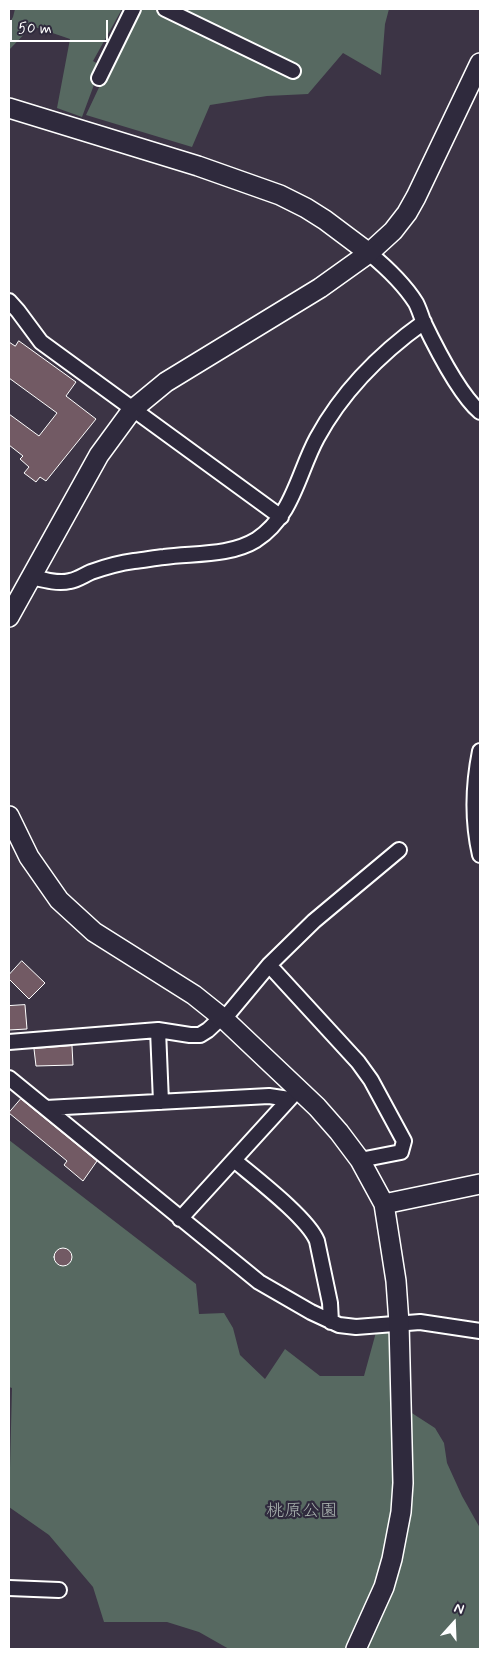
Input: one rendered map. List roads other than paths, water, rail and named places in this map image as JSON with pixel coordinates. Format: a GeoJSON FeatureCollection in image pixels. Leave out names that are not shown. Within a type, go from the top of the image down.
{"type":"FeatureCollection","features":[{"type":"Feature","properties":{"kind":"street"},"geometry":{"type":"LineString","coordinates":[[99,78],[133,9]]}},
{"type":"Feature","properties":{"kind":"street"},"geometry":{"type":"LineString","coordinates":[[165,9],[293,71]]}},
{"type":"Feature","properties":{"kind":"street"},"geometry":{"type":"LineString","coordinates":[[9,617],[72,500],[99,455],[132,410],[166,382],[320,288],[369,253],[393,231],[407,213],[480,64]]}},
{"type":"Feature","properties":{"kind":"street"},"geometry":{"type":"LineString","coordinates":[[9,108],[207,169],[280,195],[325,220],[386,266],[416,303],[456,382],[480,412]]}},
{"type":"Feature","properties":{"kind":"street"},"geometry":{"type":"LineString","coordinates":[[9,301],[40,342],[281,517]]}},
{"type":"Feature","properties":{"kind":"street"},"geometry":{"type":"LineString","coordinates":[[32,577],[60,582],[70,581],[116,564],[224,550],[256,540],[281,517],[296,490],[316,439],[331,414],[352,387],[382,357],[402,338],[424,322]]}},
{"type":"Feature","properties":{"kind":"street"},"geometry":{"type":"LineString","coordinates":[[480,751],[474,797],[476,838],[480,855]]}},
{"type":"Feature","properties":{"kind":"street"},"geometry":{"type":"LineString","coordinates":[[9,816],[29,857],[43,880],[59,900],[75,916],[112,944],[194,995],[223,1018],[293,1094],[317,1107],[339,1132],[360,1160],[384,1204],[395,1272],[399,1323],[403,1483],[401,1512],[392,1559],[384,1587],[356,1649]]}},
{"type":"Feature","properties":{"kind":"street"},"geometry":{"type":"LineString","coordinates":[[9,1042],[158,1030],[200,1035],[223,1018],[269,965],[314,921],[399,850]]}},
{"type":"Feature","properties":{"kind":"street"},"geometry":{"type":"LineString","coordinates":[[269,965],[358,1062],[404,1141],[401,1152],[360,1160]]}},
{"type":"Feature","properties":{"kind":"street"},"geometry":{"type":"LineString","coordinates":[[158,1030],[161,1102]]}},
{"type":"Feature","properties":{"kind":"street"},"geometry":{"type":"LineString","coordinates":[[9,1078],[180,1219],[259,1282],[286,1299],[339,1326],[356,1327],[420,1322],[453,1325],[480,1331]]}},
{"type":"Feature","properties":{"kind":"street"},"geometry":{"type":"LineString","coordinates":[[46,1108],[293,1094]]}},
{"type":"Feature","properties":{"kind":"street"},"geometry":{"type":"LineString","coordinates":[[180,1219],[293,1094]]}},
{"type":"Feature","properties":{"kind":"street"},"geometry":{"type":"LineString","coordinates":[[234,1160],[313,1232],[317,1241],[330,1303],[331,1322]]}},
{"type":"Feature","properties":{"kind":"street"},"geometry":{"type":"LineString","coordinates":[[384,1204],[480,1184]]}},
{"type":"Feature","properties":{"kind":"street"},"geometry":{"type":"LineString","coordinates":[[9,1588],[59,1590]]}},
{"type":"Feature","properties":{"kind":"park label","name":"桃原公園"},"geometry":{"type":"Point","coordinates":[302,1512]}}]}
